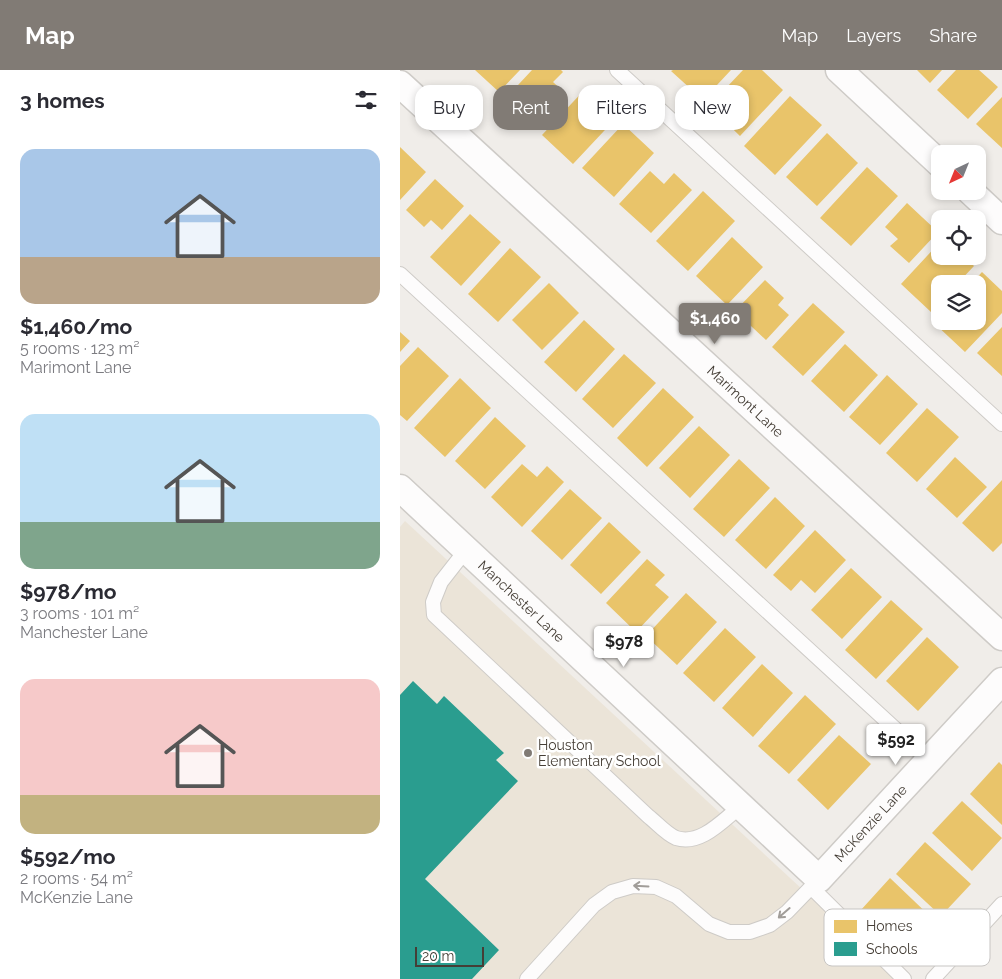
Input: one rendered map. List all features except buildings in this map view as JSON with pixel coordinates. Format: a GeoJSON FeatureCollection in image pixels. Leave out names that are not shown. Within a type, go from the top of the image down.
{"type":"FeatureCollection","features":[{"type":"Feature","properties":{"kind":"street"},"geometry":{"type":"LineString","coordinates":[[839,70],[931,156]]}},
{"type":"Feature","properties":{"kind":"street","name":"Marimont Lane"},"geometry":{"type":"LineString","coordinates":[[400,84],[1002,637]]}},
{"type":"Feature","properties":{"kind":"street"},"geometry":{"type":"LineString","coordinates":[[980,200],[1002,221]]}},
{"type":"Feature","properties":{"kind":"street","name":"Manchester Lane"},"geometry":{"type":"LineString","coordinates":[[403,496],[466,550],[741,806],[815,883]]}},
{"type":"Feature","properties":{"kind":"street","name":"McKenzie Lane"},"geometry":{"type":"LineString","coordinates":[[815,883],[1002,680]]}},
{"type":"Feature","properties":{"kind":"lane"},"geometry":{"type":"LineString","coordinates":[[617,70],[1002,424]]}},
{"type":"Feature","properties":{"kind":"lane"},"geometry":{"type":"LineString","coordinates":[[400,274],[929,760]]}},
{"type":"Feature","properties":{"kind":"lane"},"geometry":{"type":"LineString","coordinates":[[466,550],[442,582],[433,602],[434,615],[648,816],[675,837],[689,840],[705,835],[741,806]]}},
{"type":"Feature","properties":{"kind":"lane"},"geometry":{"type":"LineString","coordinates":[[526,979],[594,905],[612,892],[633,886],[656,887],[676,896],[709,924],[729,932],[750,932],[770,925],[787,912],[815,883],[839,909]]}},
{"type":"Feature","properties":{"kind":"lane"},"geometry":{"type":"LineString","coordinates":[[990,917],[1002,904]]}},
{"type":"Feature","properties":{"kind":"lane"},"geometry":{"type":"LineString","coordinates":[[892,966],[904,979]]}},
{"type":"Feature","properties":{"kind":"lane"},"geometry":{"type":"LineString","coordinates":[[933,979],[945,966]]}},
{"type":"Feature","properties":{"kind":"shaded area","name":"Houston Elementary School"},"geometry":{"type":"Polygon","coordinates":[[[405,521],[824,909],[824,966],[885,966],[899,979],[400,979],[400,527],[405,521]]]}},
{"type":"Feature","properties":{"kind":"place","name":"Houston Elementary School"},"geometry":{"type":"Point","coordinates":[528,753]}}]}
